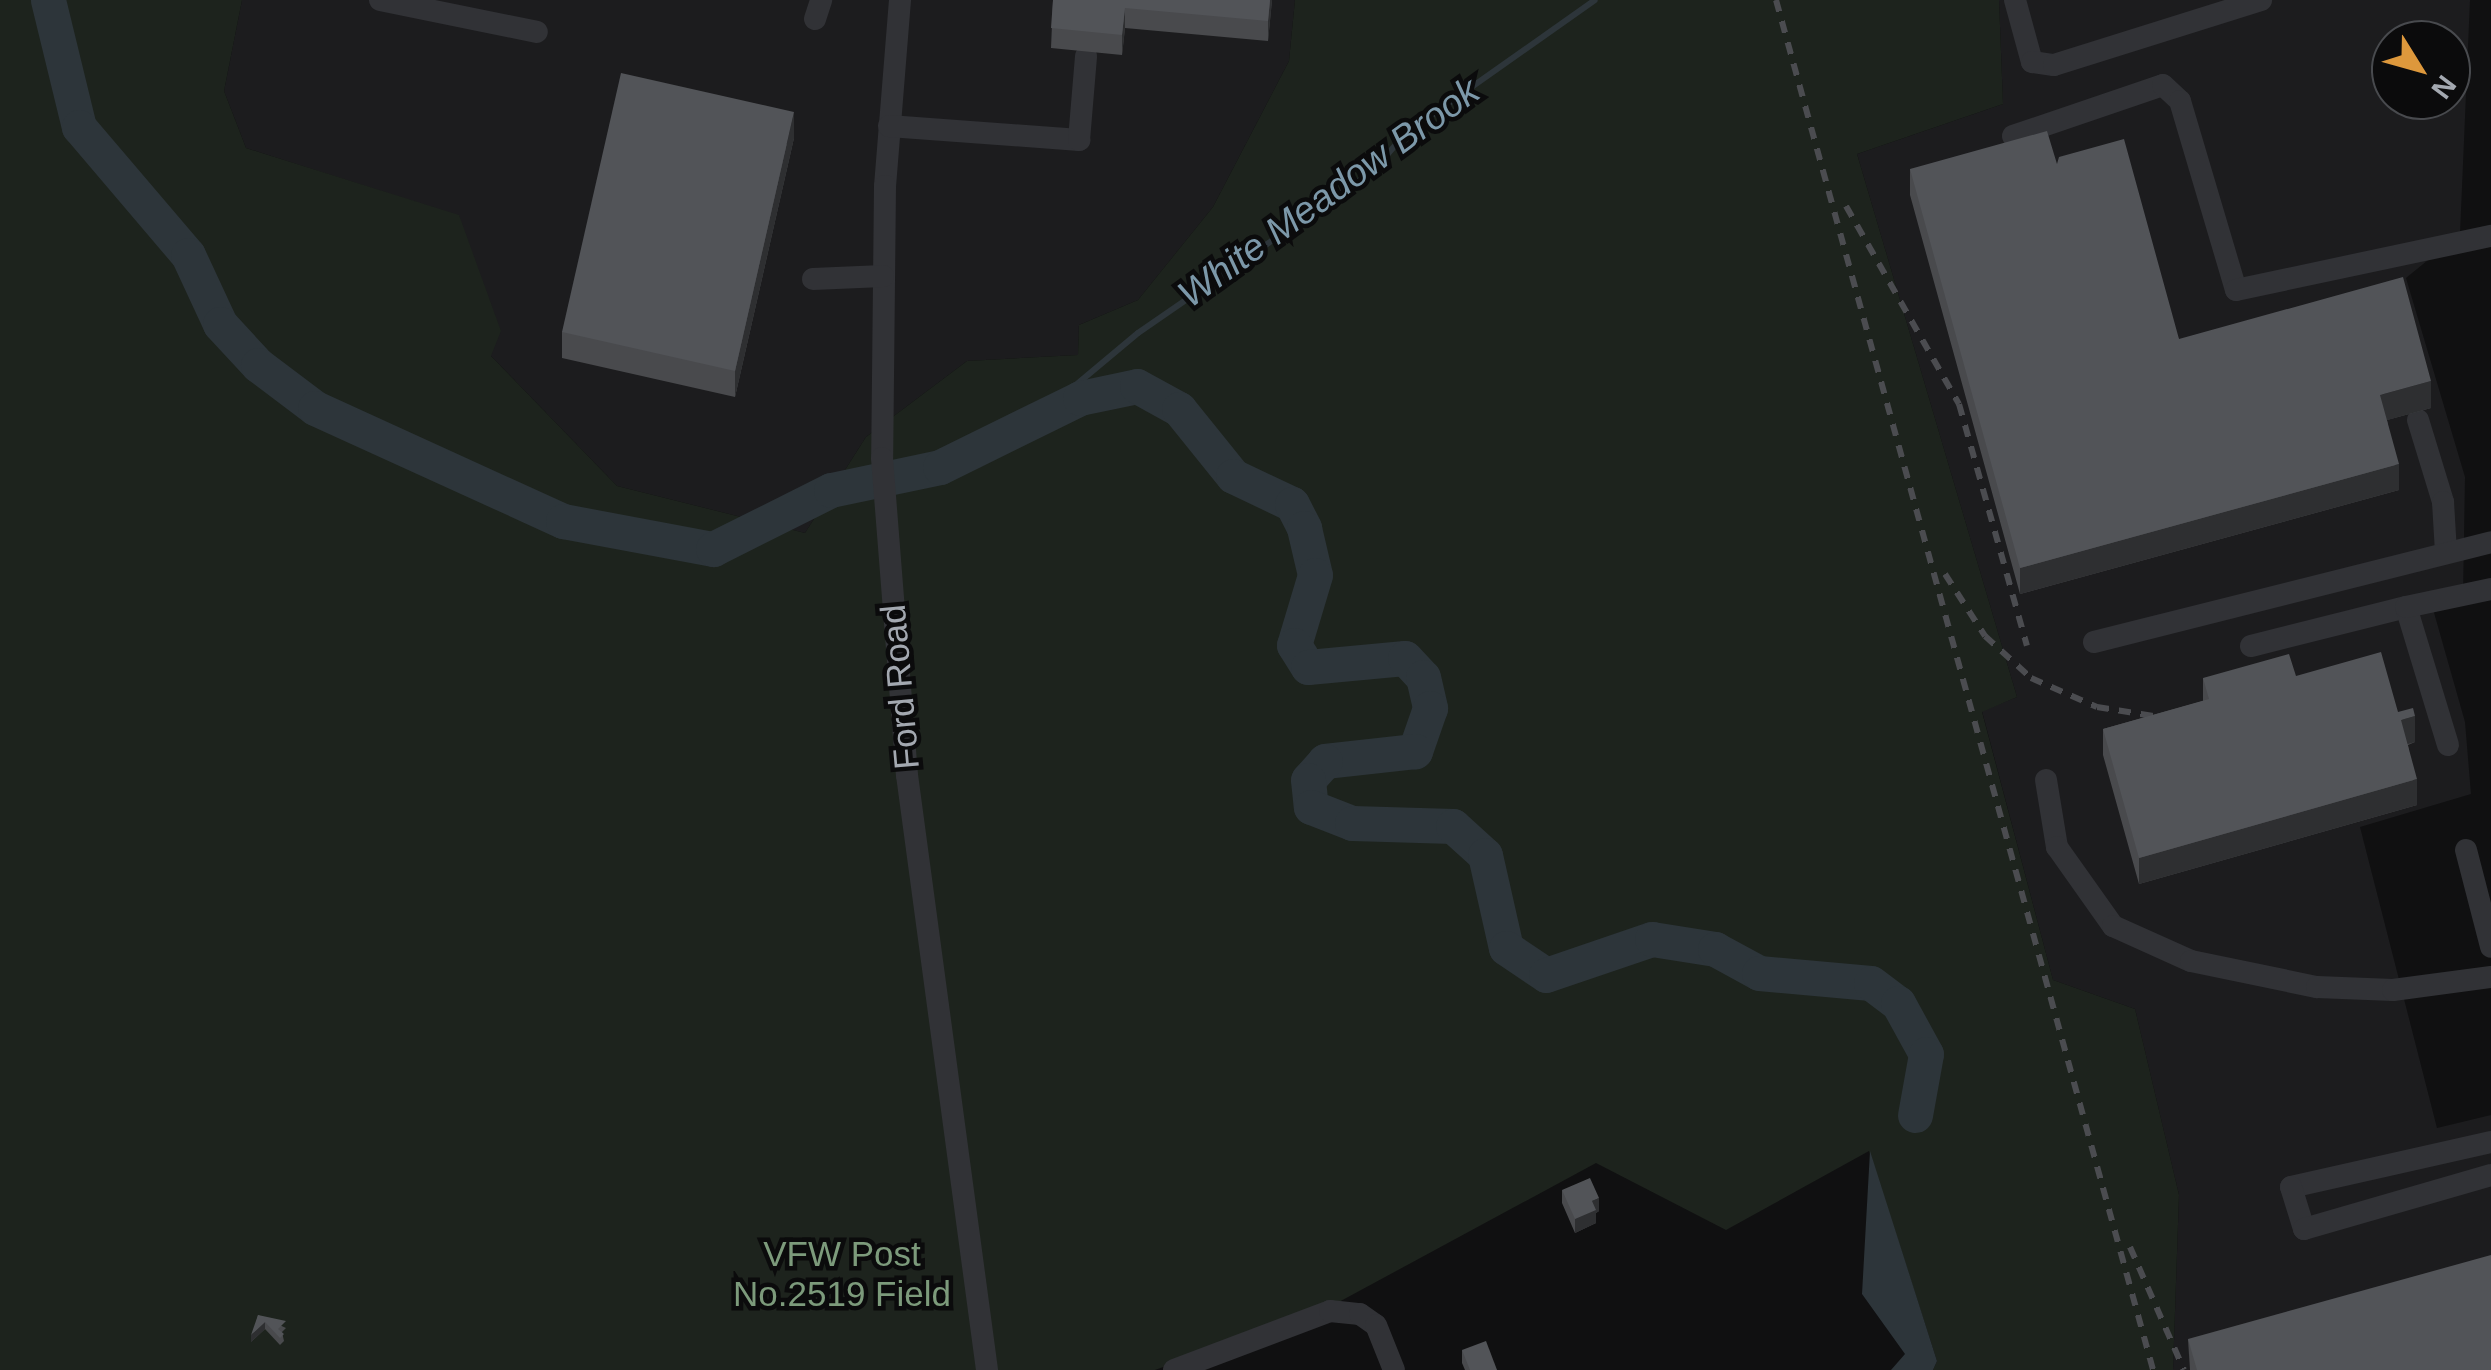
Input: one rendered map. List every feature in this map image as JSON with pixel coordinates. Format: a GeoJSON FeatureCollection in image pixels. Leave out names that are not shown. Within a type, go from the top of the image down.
{"type":"FeatureCollection","features":[{"type":"Feature","properties":{"kind":"street"},"geometry":{"type":"LineString","coordinates":[[380,0],[537,32]]}},
{"type":"Feature","properties":{"kind":"street","name":"Ford Road"},"geometry":{"type":"LineString","coordinates":[[900,0],[883,276],[882,458],[908,775],[987,1370]]}},
{"type":"Feature","properties":{"kind":"street"},"geometry":{"type":"LineString","coordinates":[[2015,0],[2032,62],[2054,64],[2261,0]]}},
{"type":"Feature","properties":{"kind":"street"},"geometry":{"type":"LineString","coordinates":[[890,126],[1079,140],[1086,56]]}},
{"type":"Feature","properties":{"kind":"street"},"geometry":{"type":"LineString","coordinates":[[2014,136],[2163,86],[2180,101],[2236,290],[2491,236]]}},
{"type":"Feature","properties":{"kind":"street"},"geometry":{"type":"LineString","coordinates":[[813,279],[883,276]]}},
{"type":"Feature","properties":{"kind":"street"},"geometry":{"type":"LineString","coordinates":[[2418,420],[2444,502],[2446,553]]}},
{"type":"Feature","properties":{"kind":"street"},"geometry":{"type":"LineString","coordinates":[[2094,642],[2491,542]]}},
{"type":"Feature","properties":{"kind":"street"},"geometry":{"type":"LineString","coordinates":[[2251,646],[2491,589]]}},
{"type":"Feature","properties":{"kind":"street"},"geometry":{"type":"LineString","coordinates":[[2406,607],[2448,745]]}},
{"type":"Feature","properties":{"kind":"street"},"geometry":{"type":"LineString","coordinates":[[2046,780],[2057,847],[2113,926],[2191,961],[2317,987],[2393,990],[2491,977]]}},
{"type":"Feature","properties":{"kind":"street"},"geometry":{"type":"LineString","coordinates":[[2466,850],[2491,947]]}},
{"type":"Feature","properties":{"kind":"street"},"geometry":{"type":"LineString","coordinates":[[2491,1142],[2290,1187],[2304,1229],[2491,1176]]}},
{"type":"Feature","properties":{"kind":"street"},"geometry":{"type":"LineString","coordinates":[[1174,1370],[1330,1311],[1360,1314],[1376,1325],[1394,1370]]}},
{"type":"Feature","properties":{"kind":"shaded area"},"geometry":{"type":"Polygon","coordinates":[[[242,0],[1295,0],[1289,61],[1213,207],[1138,300],[1079,325],[1078,355],[967,361],[866,437],[805,533],[617,486],[491,356],[459,216],[246,148],[224,91],[242,0]]]}},
{"type":"Feature","properties":{"kind":"shaded area"},"geometry":{"type":"Polygon","coordinates":[[[1999,0],[2470,0],[2469,20],[2371,20],[2371,120],[2465,120],[2460,234],[2406,278],[2465,477],[2463,596],[2431,602],[2465,722],[2471,794],[2360,827],[2437,1128],[2491,1115],[2491,1370],[2173,1370],[2179,1195],[2135,1009],[2053,980],[1982,711],[2017,697],[1857,154],[2003,104],[1999,0]]]}},
{"type":"Feature","properties":{"kind":"shaded area"},"geometry":{"type":"Polygon","coordinates":[[[1870,1151],[1937,1361],[1933,1370],[1891,1370],[1905,1354],[1862,1294],[1870,1151]]]}},
{"type":"Feature","properties":{"kind":"green space","name":"VFW Post No.2519 Field"},"geometry":{"type":"Polygon","coordinates":[[[0,0],[242,0],[224,91],[246,148],[459,215],[501,331],[491,356],[617,486],[805,533],[866,437],[967,361],[1078,355],[1079,325],[1138,300],[1213,207],[1289,61],[1295,0],[1999,0],[2003,104],[1857,154],[2017,697],[1982,712],[2053,980],[2135,1009],[2179,1195],[2173,1370],[1933,1370],[1937,1361],[1869,1151],[1726,1230],[1596,1163],[1337,1303],[1155,1370],[0,1370],[0,0]]]}},
{"type":"Feature","properties":{"kind":"building"},"geometry":{"type":"Polygon","coordinates":[[[1053,0],[1270,0],[1268,21],[1125,8],[1122,35],[1051,28],[1053,0]]]}},
{"type":"Feature","properties":{"kind":"building"},"geometry":{"type":"Polygon","coordinates":[[[621,73],[794,112],[735,371],[562,332],[621,73]]]}},
{"type":"Feature","properties":{"kind":"building"},"geometry":{"type":"Polygon","coordinates":[[[2047,131],[2057,164],[2059,157],[2124,139],[2179,339],[2403,277],[2431,381],[2380,395],[2399,464],[2020,568],[1910,169],[2047,131]]]}},
{"type":"Feature","properties":{"kind":"building"},"geometry":{"type":"Polygon","coordinates":[[[2381,652],[2398,712],[2413,708],[2415,716],[2401,720],[2417,779],[2139,858],[2103,729],[2209,699],[2203,678],[2289,654],[2296,676],[2381,652]]]}},
{"type":"Feature","properties":{"kind":"building"},"geometry":{"type":"Polygon","coordinates":[[[1590,1178],[1599,1198],[1592,1201],[1596,1210],[1575,1219],[1562,1190],[1590,1178]]]}},
{"type":"Feature","properties":{"kind":"building"},"geometry":{"type":"Polygon","coordinates":[[[2491,1255],[2491,1370],[2197,1370],[2188,1339],[2491,1255]]]}},
{"type":"Feature","properties":{"kind":"building"},"geometry":{"type":"Polygon","coordinates":[[[258,1315],[286,1321],[278,1329],[284,1334],[280,1338],[265,1322],[251,1335],[258,1315]]]}},
{"type":"Feature","properties":{"kind":"building"},"geometry":{"type":"Polygon","coordinates":[[[1486,1341],[1497,1370],[1470,1370],[1462,1350],[1486,1341]]]}},
{"type":"Feature","properties":{"kind":"waterway"},"geometry":{"type":"LineString","coordinates":[[48,0],[79,127],[188,255],[220,324],[258,365],[315,408],[563,521],[713,549],[831,490],[940,467],[1080,398],[1137,386],[1179,409],[1233,476],[1292,504],[1304,528],[1315,575],[1294,645],[1308,667],[1405,658],[1423,677],[1430,708],[1415,751],[1325,761],[1308,780],[1311,807],[1352,823],[1453,826],[1485,855],[1506,948],[1546,975],[1652,939],[1715,949],[1759,973],[1871,983],[1898,1003],[1926,1054],[1915,1115]]}},
{"type":"Feature","properties":{"kind":"waterway","name":"White Meadow Brook"},"geometry":{"type":"LineString","coordinates":[[1022,430],[1138,333],[1374,170],[1405,134],[1595,0]]}},
{"type":"Feature","properties":{"kind":"railway"},"geometry":{"type":"LineString","coordinates":[[1776,0],[2153,1370]]}},
{"type":"Feature","properties":{"kind":"railway"},"geometry":{"type":"LineString","coordinates":[[1846,206],[1959,404],[2027,646]]}},
{"type":"Feature","properties":{"kind":"railway"},"geometry":{"type":"LineString","coordinates":[[1945,574],[1985,636],[2031,678],[2097,707],[2172,719]]}},
{"type":"Feature","properties":{"kind":"railway"},"geometry":{"type":"LineString","coordinates":[[2130,1247],[2184,1370]]}}]}
